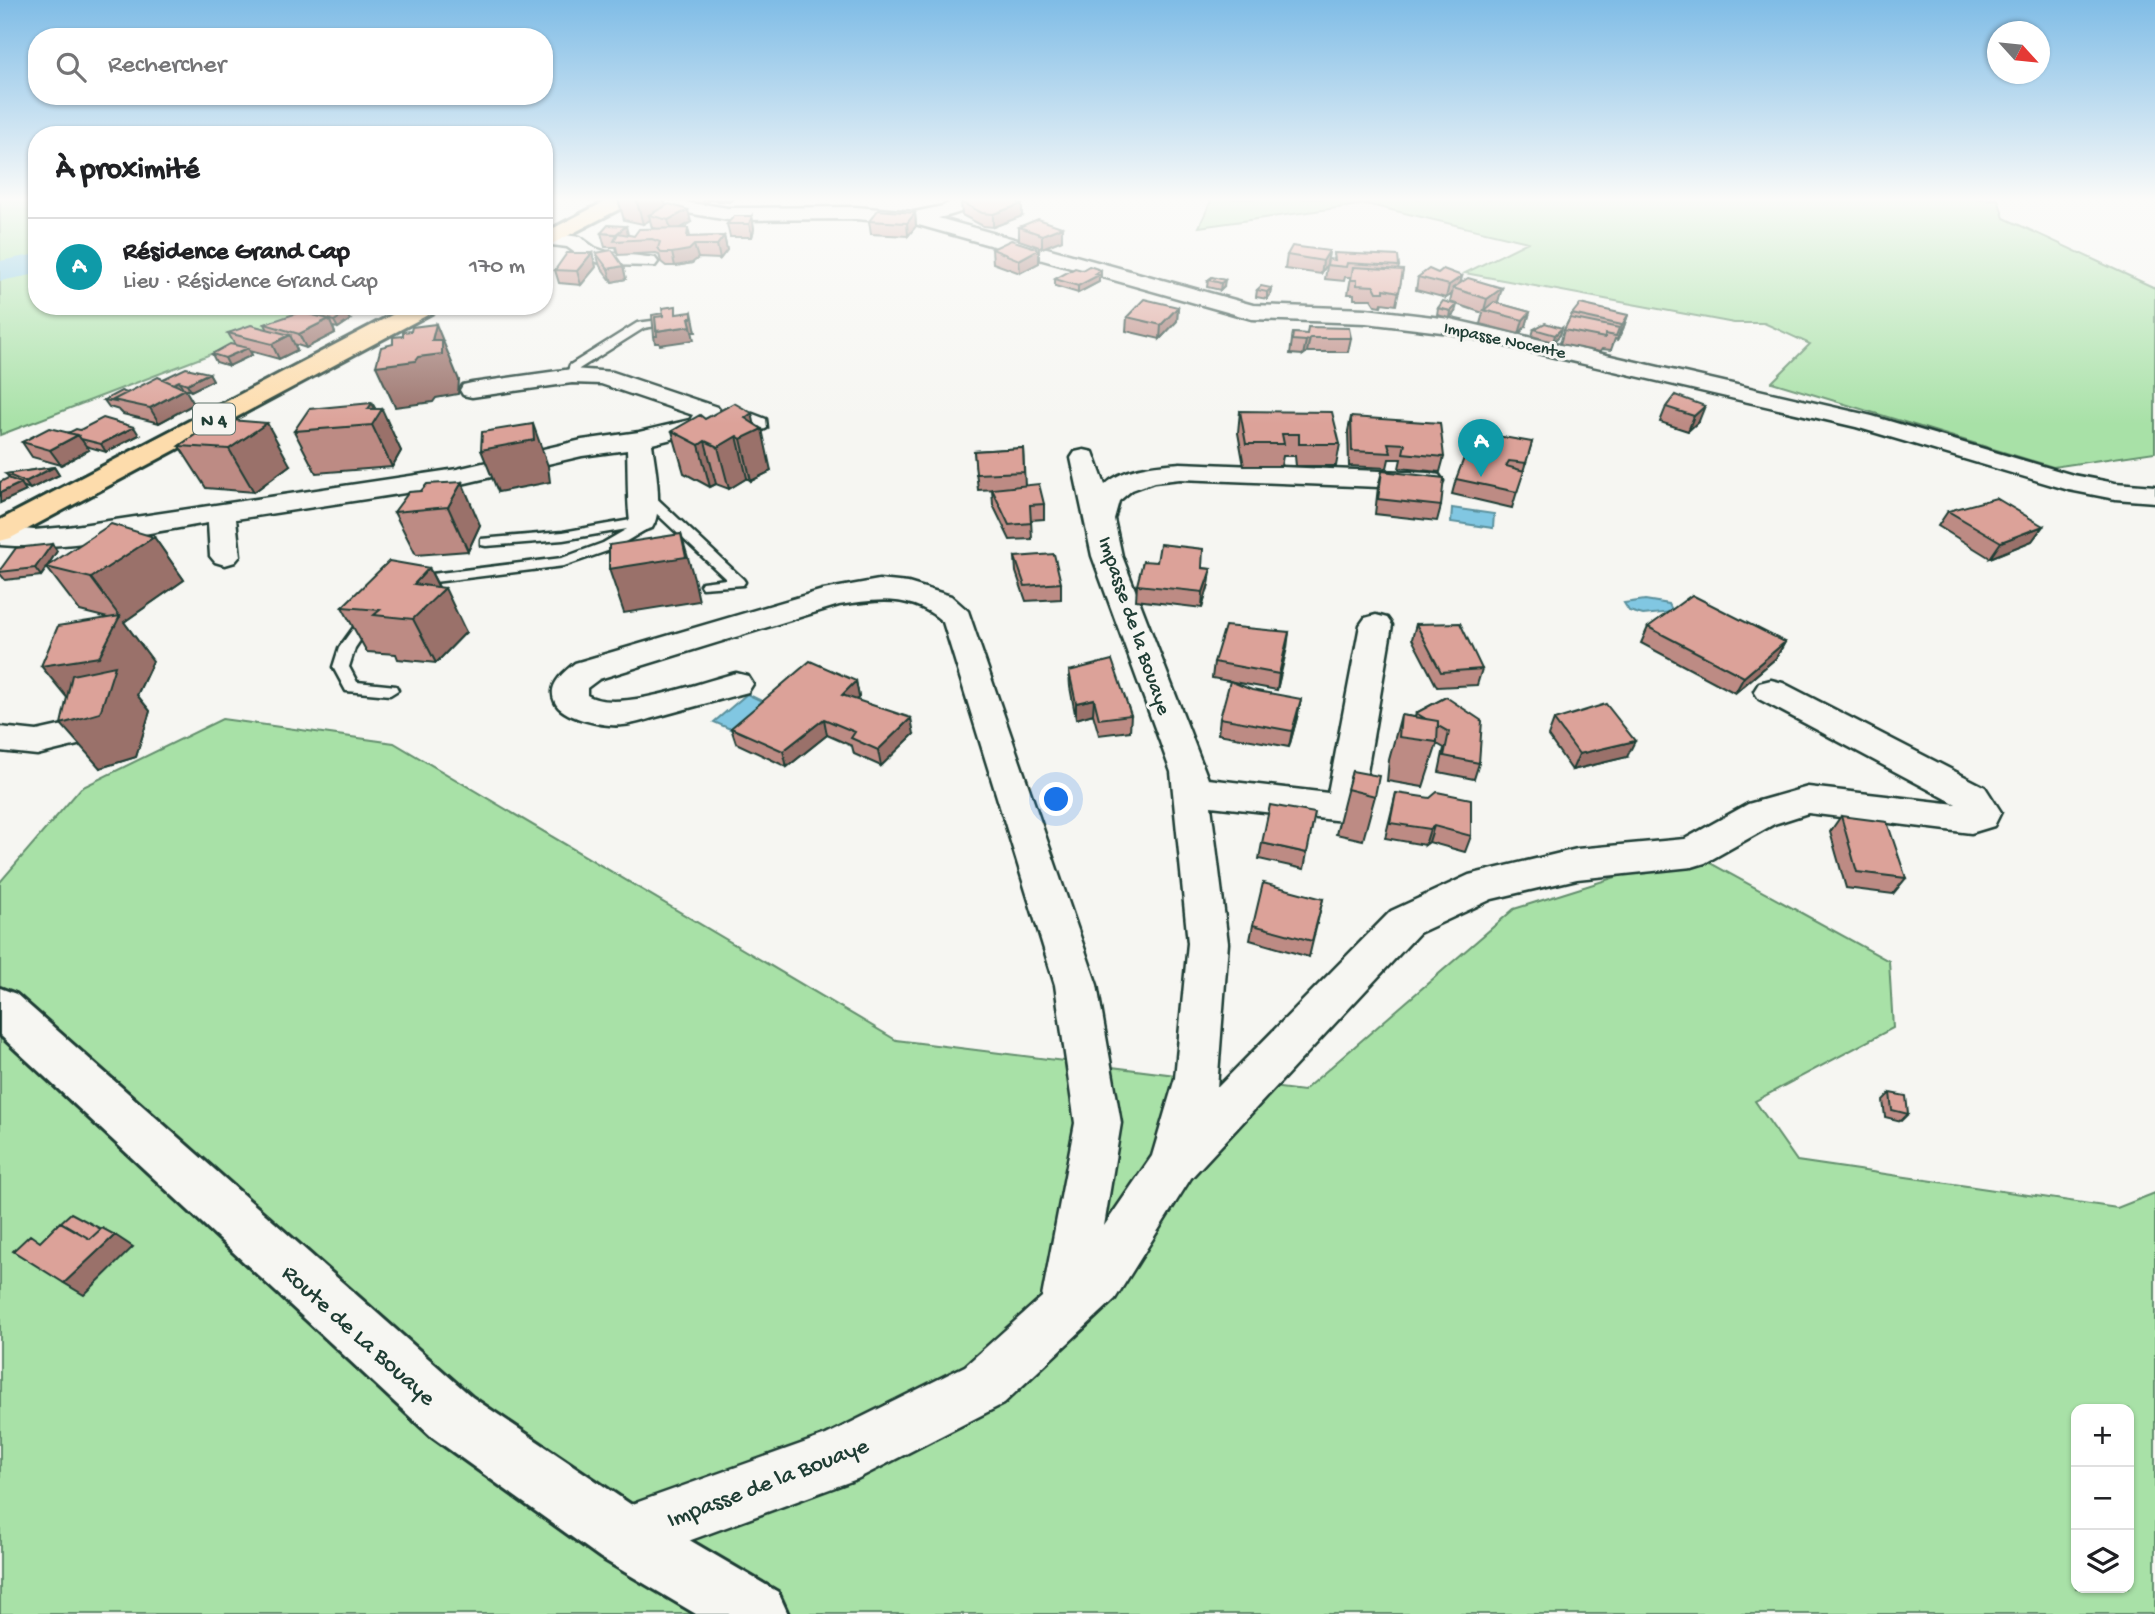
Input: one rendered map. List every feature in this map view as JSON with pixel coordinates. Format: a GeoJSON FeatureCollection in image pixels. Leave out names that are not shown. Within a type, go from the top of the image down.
{"type":"FeatureCollection","features":[{"type":"Feature","properties":{"kind":"highway","name":"N 4"},"geometry":{"type":"LineString","coordinates":[[0,534],[410,315]]}},
{"type":"Feature","properties":{"kind":"main road","name":"Route de La Bouaye"},"geometry":{"type":"LineString","coordinates":[[0,1007],[452,1417],[623,1536],[756,1614]]}},
{"type":"Feature","properties":{"kind":"street","name":"Impasse Nocente"},"geometry":{"type":"LineString","coordinates":[[1117,274],[1252,312],[1366,316],[1450,326],[1863,421],[2068,482],[2115,491],[2155,494]]}},
{"type":"Feature","properties":{"kind":"street"},"geometry":{"type":"LineString","coordinates":[[0,534],[34,539],[57,537],[457,477],[699,425],[708,412],[604,377],[572,376],[472,390]]}},
{"type":"Feature","properties":{"kind":"street"},"geometry":{"type":"LineString","coordinates":[[639,440],[644,494],[642,522]]}},
{"type":"Feature","properties":{"kind":"street"},"geometry":{"type":"LineString","coordinates":[[1084,458],[1100,519]]}},
{"type":"Feature","properties":{"kind":"street","name":"Impasse de la Bouaye"},"geometry":{"type":"LineString","coordinates":[[623,1536],[837,1459],[984,1385],[1097,1281],[1173,1166],[1197,1078],[1208,943],[1189,772],[1107,556],[1100,519],[1107,498],[1122,484],[1150,474],[1223,472],[1432,481]]}},
{"type":"Feature","properties":{"kind":"street"},"geometry":{"type":"LineString","coordinates":[[221,514],[225,556]]}},
{"type":"Feature","properties":{"kind":"street"},"geometry":{"type":"LineString","coordinates":[[736,684],[624,715],[601,713],[581,707],[570,700],[571,684],[587,671],[834,597],[879,589],[908,592],[940,603],[957,618],[1076,985],[1098,1123],[1065,1311]]}},
{"type":"Feature","properties":{"kind":"street"},"geometry":{"type":"LineString","coordinates":[[1191,790],[1343,808],[1376,625]]}},
{"type":"Feature","properties":{"kind":"street"},"geometry":{"type":"LineString","coordinates":[[1173,1166],[1405,922],[1483,886],[1577,864],[1692,853],[1761,814],[1808,800],[1971,819],[1981,816],[1983,812],[1972,796],[1770,691]]}},
{"type":"Feature","properties":{"kind":"street"},"geometry":{"type":"LineString","coordinates":[[0,738],[37,743],[86,732]]}},
{"type":"Feature","properties":{"kind":"lane"},"geometry":{"type":"LineString","coordinates":[[572,376],[574,368],[641,326],[652,324]]}},
{"type":"Feature","properties":{"kind":"lane"},"geometry":{"type":"LineString","coordinates":[[699,425],[753,418],[762,422],[761,428],[725,442]]}},
{"type":"Feature","properties":{"kind":"lane"},"geometry":{"type":"LineString","coordinates":[[644,494],[738,582],[707,586]]}},
{"type":"Feature","properties":{"kind":"lane"},"geometry":{"type":"LineString","coordinates":[[395,593],[424,579],[564,562],[608,546],[642,526],[642,522],[563,536],[486,542]]}},
{"type":"Feature","properties":{"kind":"lane"},"geometry":{"type":"LineString","coordinates":[[378,605],[347,648],[341,667],[352,687],[390,690]]}},
{"type":"Feature","properties":{"kind":"green space"},"geometry":{"type":"Polygon","coordinates":[[[0,274],[28,274],[28,315],[313,315],[0,435],[0,274]]]}},
{"type":"Feature","properties":{"kind":"green space"},"geometry":{"type":"Polygon","coordinates":[[[1472,274],[2125,274],[2155,288],[2155,452],[2053,467],[1772,382],[1810,344],[1764,323],[1734,323],[1472,274]]]}},
{"type":"Feature","properties":{"kind":"green space"},"geometry":{"type":"Polygon","coordinates":[[[222,719],[394,743],[896,1040],[1303,1091],[1514,909],[1692,853],[1889,961],[1893,1028],[1755,1101],[1797,1161],[2117,1208],[2155,1193],[2155,1614],[0,1614],[0,882],[81,788],[222,719]]]}},
{"type":"Feature","properties":{"kind":"water"},"geometry":{"type":"Polygon","coordinates":[[[1452,508],[1494,514],[1493,528],[1451,522],[1452,508]]]}},
{"type":"Feature","properties":{"kind":"water"},"geometry":{"type":"Polygon","coordinates":[[[1645,600],[1669,604],[1673,612],[1643,615],[1629,611],[1624,603],[1645,600]]]}},
{"type":"Feature","properties":{"kind":"water"},"geometry":{"type":"Polygon","coordinates":[[[747,694],[768,704],[735,731],[714,722],[747,694]]]}},
{"type":"Feature","properties":{"kind":"building"},"geometry":{"type":"Polygon","coordinates":[[[1064,274],[1099,275],[1078,286],[1055,279],[1064,274]]]}},
{"type":"Feature","properties":{"kind":"building"},"geometry":{"type":"Polygon","coordinates":[[[1352,274],[1402,274],[1399,292],[1384,289],[1384,292],[1377,292],[1374,286],[1357,285],[1357,280],[1351,280],[1352,274]]]}},
{"type":"Feature","properties":{"kind":"building"},"geometry":{"type":"Polygon","coordinates":[[[1422,274],[1462,276],[1449,285],[1418,277],[1422,274]]]}},
{"type":"Feature","properties":{"kind":"building"},"geometry":{"type":"Polygon","coordinates":[[[1212,277],[1225,280],[1221,283],[1208,280],[1212,277]]]}},
{"type":"Feature","properties":{"kind":"building"},"geometry":{"type":"Polygon","coordinates":[[[1468,278],[1502,288],[1487,299],[1453,288],[1468,278]]]}},
{"type":"Feature","properties":{"kind":"building"},"geometry":{"type":"Polygon","coordinates":[[[1261,286],[1271,288],[1267,292],[1257,290],[1261,286]]]}},
{"type":"Feature","properties":{"kind":"building"},"geometry":{"type":"Polygon","coordinates":[[[1144,299],[1178,307],[1161,325],[1127,317],[1144,299]]]}},
{"type":"Feature","properties":{"kind":"building"},"geometry":{"type":"Polygon","coordinates":[[[1443,301],[1457,305],[1451,311],[1438,308],[1443,301]]]}},
{"type":"Feature","properties":{"kind":"building"},"geometry":{"type":"Polygon","coordinates":[[[1494,302],[1530,312],[1523,320],[1484,310],[1494,302]]]}},
{"type":"Feature","properties":{"kind":"building"},"geometry":{"type":"Polygon","coordinates":[[[1580,304],[1628,315],[1622,325],[1572,314],[1580,304]]]}},
{"type":"Feature","properties":{"kind":"building"},"geometry":{"type":"Polygon","coordinates":[[[676,306],[676,314],[692,312],[692,318],[689,318],[691,326],[656,331],[655,317],[663,316],[662,308],[676,306]]]}},
{"type":"Feature","properties":{"kind":"building"},"geometry":{"type":"Polygon","coordinates":[[[663,313],[663,316],[655,317],[657,336],[654,336],[652,315],[663,313]]]}},
{"type":"Feature","properties":{"kind":"building"},"geometry":{"type":"Polygon","coordinates":[[[291,315],[312,315],[329,319],[299,334],[265,324],[291,315]]]}},
{"type":"Feature","properties":{"kind":"building"},"geometry":{"type":"Polygon","coordinates":[[[314,315],[343,315],[334,321],[314,315]]]}},
{"type":"Feature","properties":{"kind":"building"},"geometry":{"type":"Polygon","coordinates":[[[1570,318],[1619,328],[1616,336],[1605,334],[1605,338],[1564,330],[1570,318]]]}},
{"type":"Feature","properties":{"kind":"building"},"geometry":{"type":"Polygon","coordinates":[[[1545,323],[1562,328],[1555,335],[1534,329],[1545,323]]]}},
{"type":"Feature","properties":{"kind":"building"},"geometry":{"type":"Polygon","coordinates":[[[436,324],[432,340],[442,340],[442,354],[376,366],[381,347],[393,344],[393,337],[403,336],[403,332],[411,331],[412,327],[436,324]]]}},
{"type":"Feature","properties":{"kind":"building"},"geometry":{"type":"Polygon","coordinates":[[[251,325],[290,335],[272,344],[228,333],[251,325]]]}},
{"type":"Feature","properties":{"kind":"building"},"geometry":{"type":"Polygon","coordinates":[[[1308,327],[1349,328],[1351,338],[1292,340],[1293,333],[1307,334],[1308,327]]]}},
{"type":"Feature","properties":{"kind":"building"},"geometry":{"type":"Polygon","coordinates":[[[230,344],[248,348],[225,358],[212,354],[230,344]]]}},
{"type":"Feature","properties":{"kind":"building"},"geometry":{"type":"Polygon","coordinates":[[[186,368],[209,373],[187,384],[179,381],[173,384],[163,379],[186,368]]]}},
{"type":"Feature","properties":{"kind":"building"},"geometry":{"type":"Polygon","coordinates":[[[158,377],[185,389],[150,408],[113,400],[158,377]]]}},
{"type":"Feature","properties":{"kind":"building"},"geometry":{"type":"Polygon","coordinates":[[[121,391],[127,393],[113,400],[115,402],[104,400],[121,391]]]}},
{"type":"Feature","properties":{"kind":"building"},"geometry":{"type":"Polygon","coordinates":[[[1675,395],[1705,406],[1694,416],[1666,407],[1675,395]]]}},
{"type":"Feature","properties":{"kind":"building"},"geometry":{"type":"Polygon","coordinates":[[[372,403],[368,409],[382,409],[372,425],[294,431],[309,409],[372,403]]]}},
{"type":"Feature","properties":{"kind":"building"},"geometry":{"type":"Polygon","coordinates":[[[734,403],[752,413],[745,418],[762,429],[741,439],[737,436],[718,447],[705,441],[699,445],[672,431],[700,415],[705,419],[734,403]]]}},
{"type":"Feature","properties":{"kind":"building"},"geometry":{"type":"Polygon","coordinates":[[[1240,411],[1332,412],[1340,444],[1299,444],[1299,434],[1282,434],[1284,444],[1246,444],[1240,411]]]}},
{"type":"Feature","properties":{"kind":"building"},"geometry":{"type":"Polygon","coordinates":[[[1351,417],[1440,423],[1444,457],[1403,453],[1405,444],[1388,443],[1391,453],[1352,451],[1351,417]]]}},
{"type":"Feature","properties":{"kind":"building"},"geometry":{"type":"Polygon","coordinates":[[[103,418],[134,427],[101,444],[68,433],[80,430],[103,418]]]}},
{"type":"Feature","properties":{"kind":"building"},"geometry":{"type":"Polygon","coordinates":[[[218,419],[267,423],[229,449],[179,446],[218,419]]]}},
{"type":"Feature","properties":{"kind":"building"},"geometry":{"type":"Polygon","coordinates":[[[533,424],[534,440],[481,450],[482,432],[533,424]]]}},
{"type":"Feature","properties":{"kind":"building"},"geometry":{"type":"Polygon","coordinates":[[[49,428],[78,435],[50,450],[22,442],[49,428]]]}},
{"type":"Feature","properties":{"kind":"building"},"geometry":{"type":"Polygon","coordinates":[[[1474,432],[1532,442],[1526,463],[1509,461],[1506,466],[1524,471],[1517,492],[1456,479],[1474,432]]]}},
{"type":"Feature","properties":{"kind":"building"},"geometry":{"type":"Polygon","coordinates":[[[1023,448],[1024,472],[976,474],[974,451],[1023,448]]]}},
{"type":"Feature","properties":{"kind":"building"},"geometry":{"type":"Polygon","coordinates":[[[54,467],[25,482],[6,474],[54,467]]]}},
{"type":"Feature","properties":{"kind":"building"},"geometry":{"type":"Polygon","coordinates":[[[1382,471],[1444,478],[1441,506],[1378,499],[1382,471]]]}},
{"type":"Feature","properties":{"kind":"building"},"geometry":{"type":"Polygon","coordinates":[[[8,478],[21,483],[0,493],[0,482],[8,478]]]}},
{"type":"Feature","properties":{"kind":"building"},"geometry":{"type":"Polygon","coordinates":[[[462,482],[448,507],[394,512],[409,492],[421,491],[427,484],[462,482]]]}},
{"type":"Feature","properties":{"kind":"building"},"geometry":{"type":"Polygon","coordinates":[[[1039,484],[1044,504],[1030,505],[1031,523],[1009,525],[992,489],[1039,484]]]}},
{"type":"Feature","properties":{"kind":"building"},"geometry":{"type":"Polygon","coordinates":[[[1996,498],[2043,526],[2001,542],[1948,511],[1996,498]]]}},
{"type":"Feature","properties":{"kind":"building"},"geometry":{"type":"Polygon","coordinates":[[[111,524],[154,537],[91,578],[46,567],[111,524]]]}},
{"type":"Feature","properties":{"kind":"building"},"geometry":{"type":"Polygon","coordinates":[[[681,534],[686,557],[609,569],[609,545],[681,534]]]}},
{"type":"Feature","properties":{"kind":"building"},"geometry":{"type":"Polygon","coordinates":[[[52,544],[35,568],[0,572],[16,548],[52,544]]]}},
{"type":"Feature","properties":{"kind":"building"},"geometry":{"type":"Polygon","coordinates":[[[1160,544],[1203,549],[1202,568],[1211,569],[1203,592],[1137,585],[1143,561],[1157,562],[1160,544]]]}},
{"type":"Feature","properties":{"kind":"building"},"geometry":{"type":"Polygon","coordinates":[[[1054,554],[1061,583],[1025,586],[1015,557],[1054,554]]]}},
{"type":"Feature","properties":{"kind":"building"},"geometry":{"type":"Polygon","coordinates":[[[389,561],[429,568],[414,584],[445,588],[413,619],[374,615],[380,610],[342,607],[389,561]]]}},
{"type":"Feature","properties":{"kind":"building"},"geometry":{"type":"Polygon","coordinates":[[[1692,595],[1785,642],[1744,677],[1648,627],[1692,595]]]}},
{"type":"Feature","properties":{"kind":"building"},"geometry":{"type":"Polygon","coordinates":[[[120,616],[99,657],[41,666],[58,626],[120,616]]]}},
{"type":"Feature","properties":{"kind":"building"},"geometry":{"type":"Polygon","coordinates":[[[1460,623],[1482,669],[1441,672],[1416,624],[1460,623]]]}},
{"type":"Feature","properties":{"kind":"building"},"geometry":{"type":"Polygon","coordinates":[[[1225,626],[1289,632],[1279,674],[1214,662],[1225,626]]]}},
{"type":"Feature","properties":{"kind":"building"},"geometry":{"type":"Polygon","coordinates":[[[1112,660],[1131,715],[1099,719],[1094,699],[1076,703],[1069,671],[1112,660]]]}},
{"type":"Feature","properties":{"kind":"building"},"geometry":{"type":"Polygon","coordinates":[[[810,661],[856,681],[842,695],[911,718],[878,750],[851,738],[855,732],[824,719],[783,751],[731,728],[810,661]]]}},
{"type":"Feature","properties":{"kind":"building"},"geometry":{"type":"Polygon","coordinates":[[[115,666],[100,713],[61,724],[72,675],[115,666]]]}},
{"type":"Feature","properties":{"kind":"building"},"geometry":{"type":"Polygon","coordinates":[[[1230,681],[1252,690],[1301,699],[1292,731],[1220,718],[1230,681]]]}},
{"type":"Feature","properties":{"kind":"building"},"geometry":{"type":"Polygon","coordinates":[[[1446,697],[1482,721],[1479,763],[1444,756],[1449,732],[1438,726],[1438,721],[1426,719],[1416,713],[1446,697]]]}},
{"type":"Feature","properties":{"kind":"building"},"geometry":{"type":"Polygon","coordinates":[[[1606,704],[1635,741],[1579,754],[1554,720],[1606,704]]]}},
{"type":"Feature","properties":{"kind":"building"},"geometry":{"type":"Polygon","coordinates":[[[1401,715],[1438,721],[1437,742],[1399,737],[1401,715]]]}},
{"type":"Feature","properties":{"kind":"building"},"geometry":{"type":"Polygon","coordinates":[[[1352,771],[1379,776],[1375,796],[1347,789],[1352,771]]]}},
{"type":"Feature","properties":{"kind":"building"},"geometry":{"type":"Polygon","coordinates":[[[1437,792],[1471,799],[1471,836],[1434,826],[1430,829],[1390,823],[1396,793],[1430,798],[1437,792]]]}},
{"type":"Feature","properties":{"kind":"building"},"geometry":{"type":"Polygon","coordinates":[[[1270,805],[1315,813],[1307,853],[1262,843],[1270,805]]]}},
{"type":"Feature","properties":{"kind":"building"},"geometry":{"type":"Polygon","coordinates":[[[1841,816],[1887,822],[1906,878],[1857,872],[1841,816]]]}},
{"type":"Feature","properties":{"kind":"building"},"geometry":{"type":"Polygon","coordinates":[[[1263,883],[1323,899],[1312,941],[1253,925],[1263,883]]]}},
{"type":"Feature","properties":{"kind":"building"},"geometry":{"type":"Polygon","coordinates":[[[1890,1093],[1906,1096],[1908,1114],[1892,1110],[1890,1093]]]}},
{"type":"Feature","properties":{"kind":"building"},"geometry":{"type":"Polygon","coordinates":[[[71,1213],[101,1229],[90,1239],[61,1222],[71,1213]]]}},
{"type":"Feature","properties":{"kind":"building"},"geometry":{"type":"Polygon","coordinates":[[[60,1222],[90,1239],[102,1228],[115,1235],[64,1283],[13,1251],[30,1235],[40,1242],[60,1222]]]}},
{"type":"Feature","properties":{"kind":"place","name":"Résidence Grand Cap"},"geometry":{"type":"Point","coordinates":[1481,477]}}]}
